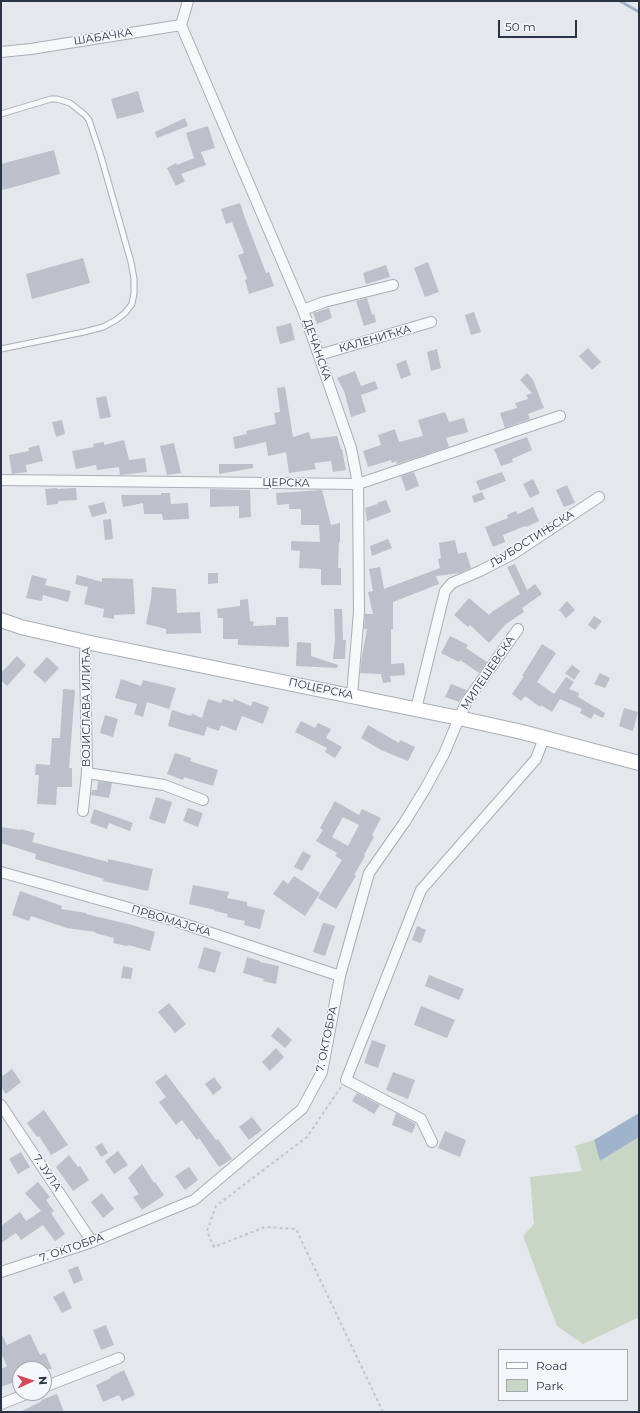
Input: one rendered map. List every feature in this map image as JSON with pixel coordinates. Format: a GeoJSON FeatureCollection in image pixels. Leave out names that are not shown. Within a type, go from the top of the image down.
{"type":"FeatureCollection","features":[{"type":"Feature","properties":{"kind":"main road","name":"ПОЦЕРСКА"},"geometry":{"type":"LineString","coordinates":[[1,620],[21,627],[86,642],[458,718],[544,738],[639,763]]}},
{"type":"Feature","properties":{"kind":"street"},"geometry":{"type":"LineString","coordinates":[[181,25],[188,1]]}},
{"type":"Feature","properties":{"kind":"street","name":"ШАБАЧКА"},"geometry":{"type":"LineString","coordinates":[[1,52],[31,49],[181,25]]}},
{"type":"Feature","properties":{"kind":"street","name":"ДЕЧАНСКА"},"geometry":{"type":"LineString","coordinates":[[181,25],[303,310],[351,448],[358,484],[359,612],[352,696]]}},
{"type":"Feature","properties":{"kind":"street"},"geometry":{"type":"LineString","coordinates":[[303,310],[324,302],[393,285]]}},
{"type":"Feature","properties":{"kind":"street","name":"КАЛЕНИЋКА"},"geometry":{"type":"LineString","coordinates":[[319,355],[431,322]]}},
{"type":"Feature","properties":{"kind":"street","name":"ЦЕРСКА"},"geometry":{"type":"LineString","coordinates":[[1,480],[358,484],[560,416]]}},
{"type":"Feature","properties":{"kind":"street","name":"ЉУБОСТИЊСКА"},"geometry":{"type":"LineString","coordinates":[[416,709],[445,591],[452,583],[513,554],[599,496]]}},
{"type":"Feature","properties":{"kind":"street","name":"МИЛЕШЕВСКА"},"geometry":{"type":"LineString","coordinates":[[458,718],[467,701],[518,628]]}},
{"type":"Feature","properties":{"kind":"street","name":"ВОЈИСЛАВА ИЛИЋА"},"geometry":{"type":"LineString","coordinates":[[86,642],[87,773],[164,785],[203,800]]}},
{"type":"Feature","properties":{"kind":"street","name":"7. ОКТОБРА"},"geometry":{"type":"LineString","coordinates":[[1,1272],[92,1242],[194,1200],[302,1109],[322,1072],[340,976],[369,873],[404,823],[425,789],[444,754],[458,718]]}},
{"type":"Feature","properties":{"kind":"street"},"geometry":{"type":"LineString","coordinates":[[432,1142],[421,1119],[346,1080],[421,890],[536,759],[544,738]]}},
{"type":"Feature","properties":{"kind":"street"},"geometry":{"type":"LineString","coordinates":[[83,811],[87,773]]}},
{"type":"Feature","properties":{"kind":"street","name":"ПРВОМАЈСКА"},"geometry":{"type":"LineString","coordinates":[[1,872],[172,920],[340,976]]}},
{"type":"Feature","properties":{"kind":"street","name":"7. ЈУЛА"},"geometry":{"type":"LineString","coordinates":[[1,1105],[92,1242]]}},
{"type":"Feature","properties":{"kind":"street"},"geometry":{"type":"LineString","coordinates":[[52,1384],[119,1358]]}},
{"type":"Feature","properties":{"kind":"street"},"geometry":{"type":"LineString","coordinates":[[1,1404],[12,1400]]}},
{"type":"Feature","properties":{"kind":"lane"},"geometry":{"type":"LineString","coordinates":[[1,114],[51,98],[70,103],[89,120],[131,262],[134,292],[132,304],[125,313],[103,327],[1,349]]}},
{"type":"Feature","properties":{"kind":"path"},"geometry":{"type":"LineString","coordinates":[[346,1080],[307,1138],[216,1206],[207,1231],[214,1247],[265,1227],[296,1229],[383,1412]]}},
{"type":"Feature","properties":{"kind":"green space"},"geometry":{"type":"Polygon","coordinates":[[[639,1137],[639,1317],[583,1344],[557,1326],[523,1236],[534,1224],[530,1177],[582,1171],[575,1146],[594,1140],[600,1161],[639,1137]]]}},
{"type":"Feature","properties":{"kind":"water"},"geometry":{"type":"Polygon","coordinates":[[[639,1113],[639,1137],[600,1161],[594,1140],[639,1113]]]}},
{"type":"Feature","properties":{"kind":"building"},"geometry":{"type":"Polygon","coordinates":[[[138,91],[144,112],[117,119],[111,99],[138,91]]]}},
{"type":"Feature","properties":{"kind":"building"},"geometry":{"type":"Polygon","coordinates":[[[185,118],[188,126],[157,138],[155,132],[185,118]]]}},
{"type":"Feature","properties":{"kind":"building"},"geometry":{"type":"Polygon","coordinates":[[[208,126],[215,148],[201,152],[206,165],[181,174],[185,181],[176,186],[167,168],[176,163],[177,165],[194,158],[186,133],[208,126]]]}},
{"type":"Feature","properties":{"kind":"building"},"geometry":{"type":"Polygon","coordinates":[[[54,150],[60,174],[3,190],[1,184],[1,164],[54,150]]]}},
{"type":"Feature","properties":{"kind":"building"},"geometry":{"type":"Polygon","coordinates":[[[240,203],[266,273],[269,272],[274,286],[249,294],[245,280],[247,279],[238,255],[244,253],[232,222],[226,224],[221,209],[240,203]]]}},
{"type":"Feature","properties":{"kind":"building"},"geometry":{"type":"Polygon","coordinates":[[[83,258],[90,283],[32,299],[26,274],[83,258]]]}},
{"type":"Feature","properties":{"kind":"building"},"geometry":{"type":"Polygon","coordinates":[[[428,262],[439,292],[425,297],[414,268],[428,262]]]}},
{"type":"Feature","properties":{"kind":"building"},"geometry":{"type":"Polygon","coordinates":[[[386,265],[390,277],[366,284],[363,273],[386,265]]]}},
{"type":"Feature","properties":{"kind":"building"},"geometry":{"type":"Polygon","coordinates":[[[367,298],[372,315],[374,314],[376,322],[364,326],[356,301],[367,298]]]}},
{"type":"Feature","properties":{"kind":"building"},"geometry":{"type":"Polygon","coordinates":[[[329,308],[332,318],[317,324],[313,313],[329,308]]]}},
{"type":"Feature","properties":{"kind":"building"},"geometry":{"type":"Polygon","coordinates":[[[474,312],[481,332],[471,335],[465,315],[474,312]]]}},
{"type":"Feature","properties":{"kind":"building"},"geometry":{"type":"Polygon","coordinates":[[[291,323],[295,340],[280,344],[276,327],[291,323]]]}},
{"type":"Feature","properties":{"kind":"building"},"geometry":{"type":"Polygon","coordinates":[[[588,348],[601,362],[592,370],[579,356],[588,348]]]}},
{"type":"Feature","properties":{"kind":"building"},"geometry":{"type":"Polygon","coordinates":[[[437,349],[441,368],[431,371],[427,352],[437,349]]]}},
{"type":"Feature","properties":{"kind":"building"},"geometry":{"type":"Polygon","coordinates":[[[406,360],[411,375],[401,379],[396,364],[406,360]]]}},
{"type":"Feature","properties":{"kind":"building"},"geometry":{"type":"Polygon","coordinates":[[[355,371],[361,386],[375,381],[378,389],[361,395],[366,412],[351,417],[344,391],[337,378],[355,371]]]}},
{"type":"Feature","properties":{"kind":"building"},"geometry":{"type":"Polygon","coordinates":[[[527,373],[533,380],[544,408],[528,414],[530,419],[505,428],[500,413],[517,408],[515,403],[528,399],[526,395],[532,393],[520,380],[527,373]]]}},
{"type":"Feature","properties":{"kind":"building"},"geometry":{"type":"Polygon","coordinates":[[[285,387],[293,437],[309,432],[311,439],[337,436],[342,449],[346,470],[333,472],[331,461],[314,463],[316,469],[289,473],[286,452],[268,456],[266,442],[235,449],[233,437],[247,434],[246,431],[276,424],[274,413],[280,412],[277,388],[285,387]]]}},
{"type":"Feature","properties":{"kind":"building"},"geometry":{"type":"Polygon","coordinates":[[[106,396],[111,417],[100,419],[96,398],[106,396]]]}},
{"type":"Feature","properties":{"kind":"building"},"geometry":{"type":"Polygon","coordinates":[[[445,412],[449,422],[464,418],[468,432],[446,438],[449,447],[397,464],[396,461],[392,463],[391,460],[368,467],[363,451],[381,445],[378,435],[395,429],[399,442],[423,436],[418,420],[445,412]]]}},
{"type":"Feature","properties":{"kind":"building"},"geometry":{"type":"Polygon","coordinates":[[[62,420],[65,434],[56,437],[52,422],[62,420]]]}},
{"type":"Feature","properties":{"kind":"building"},"geometry":{"type":"Polygon","coordinates":[[[527,437],[532,450],[512,459],[513,462],[501,466],[494,449],[527,437]]]}},
{"type":"Feature","properties":{"kind":"building"},"geometry":{"type":"Polygon","coordinates":[[[124,440],[129,460],[145,458],[147,472],[120,475],[119,467],[97,470],[96,465],[76,469],[72,451],[94,447],[93,444],[104,442],[104,445],[124,440]]]}},
{"type":"Feature","properties":{"kind":"building"},"geometry":{"type":"Polygon","coordinates":[[[174,443],[181,473],[167,475],[160,446],[174,443]]]}},
{"type":"Feature","properties":{"kind":"building"},"geometry":{"type":"Polygon","coordinates":[[[39,445],[43,461],[26,465],[27,472],[12,474],[9,455],[29,451],[28,448],[39,445]]]}},
{"type":"Feature","properties":{"kind":"building"},"geometry":{"type":"Polygon","coordinates":[[[219,464],[253,464],[253,468],[219,474],[219,464]]]}},
{"type":"Feature","properties":{"kind":"building"},"geometry":{"type":"Polygon","coordinates":[[[414,472],[419,486],[406,491],[401,476],[414,472]]]}},
{"type":"Feature","properties":{"kind":"building"},"geometry":{"type":"Polygon","coordinates":[[[502,472],[506,481],[480,491],[476,481],[502,472]]]}},
{"type":"Feature","properties":{"kind":"building"},"geometry":{"type":"Polygon","coordinates":[[[533,479],[540,493],[530,498],[523,484],[533,479]]]}},
{"type":"Feature","properties":{"kind":"building"},"geometry":{"type":"Polygon","coordinates":[[[567,485],[575,503],[564,507],[556,490],[567,485]]]}},
{"type":"Feature","properties":{"kind":"building"},"geometry":{"type":"Polygon","coordinates":[[[76,488],[77,500],[58,501],[58,504],[47,505],[45,489],[76,488]]]}},
{"type":"Feature","properties":{"kind":"building"},"geometry":{"type":"Polygon","coordinates":[[[210,489],[250,490],[251,517],[239,518],[239,506],[210,507],[210,489]]]}},
{"type":"Feature","properties":{"kind":"building"},"geometry":{"type":"Polygon","coordinates":[[[322,490],[331,525],[340,523],[338,568],[341,568],[341,585],[321,585],[321,569],[299,568],[300,551],[291,550],[291,541],[320,542],[319,525],[301,525],[301,509],[289,509],[289,504],[277,505],[276,493],[322,490]]]}},
{"type":"Feature","properties":{"kind":"building"},"geometry":{"type":"Polygon","coordinates":[[[482,492],[485,499],[474,503],[472,496],[482,492]]]}},
{"type":"Feature","properties":{"kind":"building"},"geometry":{"type":"Polygon","coordinates":[[[161,493],[170,493],[171,504],[188,503],[189,519],[163,520],[162,514],[144,514],[143,503],[123,507],[121,495],[161,495],[161,493]]]}},
{"type":"Feature","properties":{"kind":"building"},"geometry":{"type":"Polygon","coordinates":[[[386,500],[391,512],[367,521],[365,508],[386,500]]]}},
{"type":"Feature","properties":{"kind":"building"},"geometry":{"type":"Polygon","coordinates":[[[104,502],[107,513],[92,517],[88,506],[104,502]]]}},
{"type":"Feature","properties":{"kind":"building"},"geometry":{"type":"Polygon","coordinates":[[[533,507],[539,521],[503,535],[505,542],[493,547],[485,527],[508,518],[507,515],[516,511],[518,514],[533,507]]]}},
{"type":"Feature","properties":{"kind":"building"},"geometry":{"type":"Polygon","coordinates":[[[111,519],[113,539],[105,540],[103,520],[111,519]]]}},
{"type":"Feature","properties":{"kind":"building"},"geometry":{"type":"Polygon","coordinates":[[[388,539],[392,548],[372,556],[370,546],[388,539]]]}},
{"type":"Feature","properties":{"kind":"building"},"geometry":{"type":"Polygon","coordinates":[[[455,540],[458,554],[466,552],[471,568],[460,573],[436,576],[439,584],[393,602],[391,664],[404,663],[405,675],[390,676],[391,682],[383,683],[381,674],[360,673],[367,629],[364,629],[365,614],[373,614],[368,592],[373,591],[369,569],[380,567],[384,589],[440,568],[438,559],[441,558],[439,543],[455,540]]]}},
{"type":"Feature","properties":{"kind":"building"},"geometry":{"type":"Polygon","coordinates":[[[515,564],[527,590],[535,584],[542,594],[522,608],[524,612],[506,624],[489,643],[470,625],[468,627],[454,615],[469,598],[489,615],[520,594],[507,567],[515,564]]]}},
{"type":"Feature","properties":{"kind":"building"},"geometry":{"type":"Polygon","coordinates":[[[208,573],[218,573],[218,583],[208,584],[208,573]]]}},
{"type":"Feature","properties":{"kind":"building"},"geometry":{"type":"Polygon","coordinates":[[[32,575],[47,579],[45,585],[71,591],[68,602],[43,595],[42,601],[26,598],[32,575]]]}},
{"type":"Feature","properties":{"kind":"building"},"geometry":{"type":"Polygon","coordinates":[[[77,575],[102,582],[102,578],[133,579],[135,614],[114,615],[114,619],[103,617],[104,609],[84,604],[88,587],[75,584],[77,575]]]}},
{"type":"Feature","properties":{"kind":"building"},"geometry":{"type":"Polygon","coordinates":[[[152,587],[176,589],[177,613],[200,612],[201,633],[166,634],[166,629],[146,624],[152,587]]]}},
{"type":"Feature","properties":{"kind":"building"},"geometry":{"type":"Polygon","coordinates":[[[248,599],[250,621],[254,622],[253,626],[276,625],[276,617],[288,617],[289,647],[238,645],[238,639],[223,639],[223,618],[218,618],[217,609],[240,606],[240,600],[248,599]]]}},
{"type":"Feature","properties":{"kind":"building"},"geometry":{"type":"Polygon","coordinates":[[[567,601],[575,610],[566,618],[559,610],[567,601]]]}},
{"type":"Feature","properties":{"kind":"building"},"geometry":{"type":"Polygon","coordinates":[[[334,609],[342,609],[343,640],[346,640],[345,659],[333,659],[335,640],[334,609]]]}},
{"type":"Feature","properties":{"kind":"building"},"geometry":{"type":"Polygon","coordinates":[[[594,616],[602,621],[595,630],[588,625],[594,616]]]}},
{"type":"Feature","properties":{"kind":"building"},"geometry":{"type":"Polygon","coordinates":[[[450,636],[468,645],[466,648],[487,662],[479,673],[460,660],[459,662],[441,653],[450,636]]]}},
{"type":"Feature","properties":{"kind":"building"},"geometry":{"type":"Polygon","coordinates":[[[297,642],[311,643],[311,656],[338,665],[337,668],[296,666],[297,642]]]}},
{"type":"Feature","properties":{"kind":"building"},"geometry":{"type":"Polygon","coordinates":[[[542,644],[556,653],[537,682],[554,694],[566,677],[574,682],[569,689],[579,693],[578,697],[605,713],[603,718],[594,714],[591,719],[580,713],[582,709],[560,699],[552,712],[541,705],[540,707],[525,696],[521,701],[512,694],[542,644]]]}},
{"type":"Feature","properties":{"kind":"building"},"geometry":{"type":"Polygon","coordinates":[[[17,656],[26,665],[7,686],[1,680],[1,673],[17,656]]]}},
{"type":"Feature","properties":{"kind":"building"},"geometry":{"type":"Polygon","coordinates":[[[47,657],[59,668],[45,683],[33,672],[47,657]]]}},
{"type":"Feature","properties":{"kind":"building"},"geometry":{"type":"Polygon","coordinates":[[[572,665],[580,671],[574,680],[565,673],[572,665]]]}},
{"type":"Feature","properties":{"kind":"building"},"geometry":{"type":"Polygon","coordinates":[[[600,673],[610,678],[605,688],[594,684],[600,673]]]}},
{"type":"Feature","properties":{"kind":"building"},"geometry":{"type":"Polygon","coordinates":[[[121,679],[141,686],[143,680],[176,688],[169,709],[147,702],[143,717],[134,714],[137,704],[115,698],[121,679]]]}},
{"type":"Feature","properties":{"kind":"building"},"geometry":{"type":"Polygon","coordinates":[[[451,684],[467,690],[459,702],[445,697],[451,684]]]}},
{"type":"Feature","properties":{"kind":"building"},"geometry":{"type":"Polygon","coordinates":[[[63,689],[75,690],[69,768],[72,768],[72,787],[57,787],[56,805],[37,804],[39,775],[35,775],[36,764],[50,765],[52,738],[60,738],[63,689]]]}},
{"type":"Feature","properties":{"kind":"building"},"geometry":{"type":"Polygon","coordinates":[[[208,699],[221,703],[223,699],[233,702],[234,699],[251,706],[253,701],[269,707],[263,724],[242,716],[236,731],[221,725],[219,731],[207,727],[204,736],[168,726],[172,710],[191,716],[192,714],[202,718],[208,699]]]}},
{"type":"Feature","properties":{"kind":"building"},"geometry":{"type":"Polygon","coordinates":[[[624,708],[638,712],[633,731],[619,726],[624,708]]]}},
{"type":"Feature","properties":{"kind":"building"},"geometry":{"type":"Polygon","coordinates":[[[105,715],[118,719],[113,737],[100,733],[105,715]]]}},
{"type":"Feature","properties":{"kind":"building"},"geometry":{"type":"Polygon","coordinates":[[[301,721],[315,728],[318,723],[331,729],[326,738],[342,747],[335,758],[325,752],[327,748],[295,732],[301,721]]]}},
{"type":"Feature","properties":{"kind":"building"},"geometry":{"type":"Polygon","coordinates":[[[368,725],[399,743],[400,740],[415,747],[408,761],[381,750],[361,738],[368,725]]]}},
{"type":"Feature","properties":{"kind":"building"},"geometry":{"type":"Polygon","coordinates":[[[175,753],[191,758],[190,761],[218,770],[213,786],[184,777],[183,780],[167,774],[175,753]]]}},
{"type":"Feature","properties":{"kind":"building"},"geometry":{"type":"Polygon","coordinates":[[[98,781],[112,783],[109,798],[91,795],[92,790],[97,790],[98,781]]]}},
{"type":"Feature","properties":{"kind":"building"},"geometry":{"type":"Polygon","coordinates":[[[156,797],[172,802],[165,824],[149,819],[156,797]]]}},
{"type":"Feature","properties":{"kind":"building"},"geometry":{"type":"Polygon","coordinates":[[[335,801],[359,815],[362,809],[381,818],[372,835],[374,837],[364,855],[365,856],[354,875],[356,876],[336,909],[318,898],[342,860],[335,856],[337,853],[316,841],[323,830],[320,828],[335,801]],[[343,817],[332,837],[348,846],[359,825],[343,817]]]}},
{"type":"Feature","properties":{"kind":"building"},"geometry":{"type":"Polygon","coordinates":[[[188,808],[203,813],[198,827],[183,821],[188,808]]]}},
{"type":"Feature","properties":{"kind":"building"},"geometry":{"type":"Polygon","coordinates":[[[94,809],[133,823],[130,831],[109,823],[107,829],[90,823],[94,809]]]}},
{"type":"Feature","properties":{"kind":"building"},"geometry":{"type":"Polygon","coordinates":[[[1,827],[21,829],[35,833],[32,842],[108,862],[108,859],[153,869],[148,891],[103,881],[104,879],[35,859],[36,854],[1,843],[1,827]]]}},
{"type":"Feature","properties":{"kind":"building"},"geometry":{"type":"Polygon","coordinates":[[[303,851],[311,856],[302,871],[294,867],[303,851]]]}},
{"type":"Feature","properties":{"kind":"building"},"geometry":{"type":"Polygon","coordinates":[[[294,876],[320,893],[305,916],[273,894],[283,880],[288,884],[294,876]]]}},
{"type":"Feature","properties":{"kind":"building"},"geometry":{"type":"Polygon","coordinates":[[[193,885],[229,892],[227,898],[247,902],[247,906],[265,910],[260,929],[244,925],[245,921],[227,917],[228,914],[189,904],[193,885]]]}},
{"type":"Feature","properties":{"kind":"building"},"geometry":{"type":"Polygon","coordinates":[[[20,891],[62,906],[61,909],[86,913],[155,932],[150,951],[128,945],[113,943],[114,938],[95,933],[96,932],[67,928],[31,916],[29,921],[12,915],[20,891]]]}},
{"type":"Feature","properties":{"kind":"building"},"geometry":{"type":"Polygon","coordinates":[[[323,923],[335,926],[325,956],[313,952],[323,923]]]}},
{"type":"Feature","properties":{"kind":"building"},"geometry":{"type":"Polygon","coordinates":[[[417,926],[426,930],[421,943],[412,940],[417,926]]]}},
{"type":"Feature","properties":{"kind":"building"},"geometry":{"type":"Polygon","coordinates":[[[204,947],[221,952],[215,973],[198,968],[204,947]]]}},
{"type":"Feature","properties":{"kind":"building"},"geometry":{"type":"Polygon","coordinates":[[[247,957],[260,962],[279,966],[276,984],[263,981],[264,979],[243,973],[247,957]]]}},
{"type":"Feature","properties":{"kind":"building"},"geometry":{"type":"Polygon","coordinates":[[[123,966],[133,968],[131,979],[121,978],[123,966]]]}},
{"type":"Feature","properties":{"kind":"building"},"geometry":{"type":"Polygon","coordinates":[[[429,975],[464,989],[459,1000],[425,986],[429,975]]]}},
{"type":"Feature","properties":{"kind":"building"},"geometry":{"type":"Polygon","coordinates":[[[169,1003],[186,1024],[175,1033],[158,1012],[169,1003]]]}},
{"type":"Feature","properties":{"kind":"building"},"geometry":{"type":"Polygon","coordinates":[[[421,1006],[455,1020],[447,1038],[414,1025],[421,1006]]]}},
{"type":"Feature","properties":{"kind":"building"},"geometry":{"type":"Polygon","coordinates":[[[278,1027],[292,1040],[285,1048],[271,1036],[278,1027]]]}},
{"type":"Feature","properties":{"kind":"building"},"geometry":{"type":"Polygon","coordinates":[[[372,1040],[386,1045],[378,1068],[364,1063],[372,1040]]]}},
{"type":"Feature","properties":{"kind":"building"},"geometry":{"type":"Polygon","coordinates":[[[276,1048],[284,1057],[270,1071],[262,1062],[276,1048]]]}},
{"type":"Feature","properties":{"kind":"building"},"geometry":{"type":"Polygon","coordinates":[[[12,1069],[21,1082],[6,1094],[1,1087],[1,1077],[12,1069]]]}},
{"type":"Feature","properties":{"kind":"building"},"geometry":{"type":"Polygon","coordinates":[[[393,1072],[415,1080],[408,1099],[386,1090],[393,1072]]]}},
{"type":"Feature","properties":{"kind":"building"},"geometry":{"type":"Polygon","coordinates":[[[166,1074],[216,1140],[218,1139],[232,1159],[219,1167],[199,1138],[197,1140],[182,1120],[176,1125],[159,1102],[166,1097],[155,1082],[166,1074]]]}},
{"type":"Feature","properties":{"kind":"building"},"geometry":{"type":"Polygon","coordinates":[[[214,1077],[222,1088],[213,1095],[205,1084],[214,1077]]]}},
{"type":"Feature","properties":{"kind":"building"},"geometry":{"type":"Polygon","coordinates":[[[357,1093],[380,1105],[374,1114],[352,1101],[357,1093]]]}},
{"type":"Feature","properties":{"kind":"building"},"geometry":{"type":"Polygon","coordinates":[[[44,1110],[68,1145],[51,1155],[39,1136],[37,1137],[27,1123],[44,1110]]]}},
{"type":"Feature","properties":{"kind":"building"},"geometry":{"type":"Polygon","coordinates":[[[396,1113],[416,1124],[412,1133],[392,1125],[396,1113]]]}},
{"type":"Feature","properties":{"kind":"building"},"geometry":{"type":"Polygon","coordinates":[[[252,1117],[262,1130],[249,1140],[239,1127],[252,1117]]]}},
{"type":"Feature","properties":{"kind":"building"},"geometry":{"type":"Polygon","coordinates":[[[445,1131],[466,1140],[460,1157],[438,1148],[445,1131]]]}},
{"type":"Feature","properties":{"kind":"building"},"geometry":{"type":"Polygon","coordinates":[[[102,1143],[108,1153],[101,1157],[95,1147],[102,1143]]]}},
{"type":"Feature","properties":{"kind":"building"},"geometry":{"type":"Polygon","coordinates":[[[118,1151],[128,1165],[114,1174],[105,1161],[118,1151]]]}},
{"type":"Feature","properties":{"kind":"building"},"geometry":{"type":"Polygon","coordinates":[[[21,1152],[30,1167],[18,1174],[9,1159],[21,1152]]]}},
{"type":"Feature","properties":{"kind":"building"},"geometry":{"type":"Polygon","coordinates":[[[69,1155],[78,1167],[80,1166],[89,1180],[73,1191],[56,1167],[69,1155]]]}},
{"type":"Feature","properties":{"kind":"building"},"geometry":{"type":"Polygon","coordinates":[[[142,1164],[154,1183],[155,1182],[164,1195],[142,1210],[133,1197],[139,1194],[128,1178],[142,1164]]]}},
{"type":"Feature","properties":{"kind":"building"},"geometry":{"type":"Polygon","coordinates":[[[189,1167],[198,1180],[185,1190],[175,1176],[189,1167]]]}},
{"type":"Feature","properties":{"kind":"building"},"geometry":{"type":"Polygon","coordinates":[[[38,1182],[50,1197],[46,1200],[54,1211],[51,1213],[65,1234],[55,1241],[43,1225],[21,1240],[16,1233],[1,1243],[1,1226],[20,1212],[26,1221],[41,1211],[25,1193],[38,1182]]]}},
{"type":"Feature","properties":{"kind":"building"},"geometry":{"type":"Polygon","coordinates":[[[102,1193],[114,1209],[103,1218],[91,1202],[102,1193]]]}},
{"type":"Feature","properties":{"kind":"building"},"geometry":{"type":"Polygon","coordinates":[[[78,1266],[83,1280],[74,1284],[68,1270],[78,1266]]]}},
{"type":"Feature","properties":{"kind":"building"},"geometry":{"type":"Polygon","coordinates":[[[64,1291],[72,1308],[62,1313],[53,1297],[64,1291]]]}},
{"type":"Feature","properties":{"kind":"building"},"geometry":{"type":"Polygon","coordinates":[[[106,1325],[114,1345],[101,1350],[93,1330],[106,1325]]]}},
{"type":"Feature","properties":{"kind":"building"},"geometry":{"type":"Polygon","coordinates":[[[1,1333],[7,1345],[30,1334],[40,1355],[45,1353],[48,1361],[12,1361],[12,1383],[1,1387],[1,1369],[7,1366],[1,1353],[1,1333]]]}},
{"type":"Feature","properties":{"kind":"building"},"geometry":{"type":"Polygon","coordinates":[[[124,1370],[135,1395],[122,1401],[119,1395],[103,1402],[96,1385],[124,1370]]]}},
{"type":"Feature","properties":{"kind":"building"},"geometry":{"type":"Polygon","coordinates":[[[57,1394],[64,1412],[20,1412],[42,1401],[52,1401],[52,1396],[57,1394]]]}},
{"type":"Feature","properties":{"kind":"waterway"},"geometry":{"type":"LineString","coordinates":[[620,1],[639,12]]}}]}
